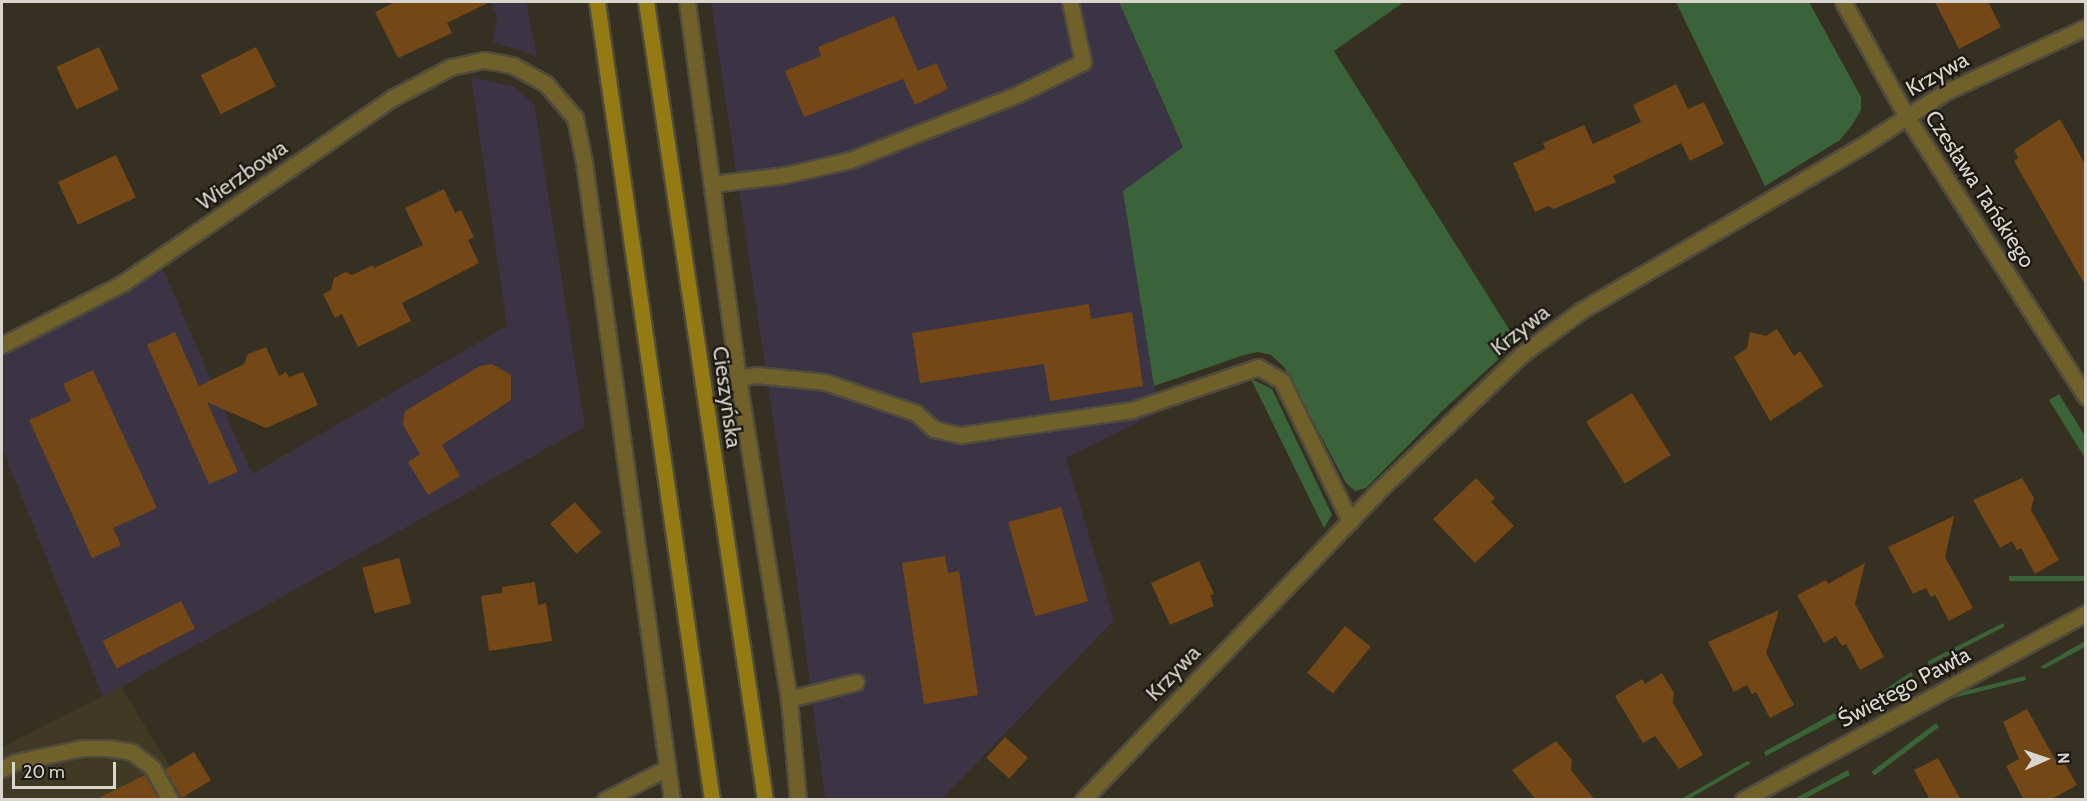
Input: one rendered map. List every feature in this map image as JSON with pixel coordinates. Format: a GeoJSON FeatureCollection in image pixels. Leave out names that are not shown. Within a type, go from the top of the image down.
{"type":"FeatureCollection","features":[{"type":"Feature","properties":{"kind":"main road"},"geometry":{"type":"LineString","coordinates":[[597,2],[712,800]]}},
{"type":"Feature","properties":{"kind":"main road","name":"Cieszyńska"},"geometry":{"type":"LineString","coordinates":[[646,2],[765,800]]}},
{"type":"Feature","properties":{"kind":"street"},"geometry":{"type":"LineString","coordinates":[[687,2],[738,378],[789,699],[798,800]]}},
{"type":"Feature","properties":{"kind":"street"},"geometry":{"type":"LineString","coordinates":[[712,184],[785,175],[850,160],[1008,98],[1083,62],[1070,2]]}},
{"type":"Feature","properties":{"kind":"street","name":"Czesława Tańskiego"},"geometry":{"type":"LineString","coordinates":[[1843,2],[1907,117],[2085,397]]}},
{"type":"Feature","properties":{"kind":"street","name":"Krzywa"},"geometry":{"type":"LineString","coordinates":[[1083,800],[1350,521],[1522,354],[1574,316],[1945,92],[2085,27]]}},
{"type":"Feature","properties":{"kind":"street","name":"Wierzbowa"},"geometry":{"type":"LineString","coordinates":[[2,345],[141,271],[394,97],[451,67],[484,60],[512,64],[557,92],[575,118],[667,768]]}},
{"type":"Feature","properties":{"kind":"street"},"geometry":{"type":"LineString","coordinates":[[738,378],[756,375],[825,382],[916,413],[934,429],[961,435],[1132,410],[1258,367],[1282,381],[1350,521]]}},
{"type":"Feature","properties":{"kind":"street","name":"Świętego Pawła"},"geometry":{"type":"LineString","coordinates":[[1743,800],[2085,613]]}},
{"type":"Feature","properties":{"kind":"street"},"geometry":{"type":"LineString","coordinates":[[789,699],[856,682]]}},
{"type":"Feature","properties":{"kind":"street"},"geometry":{"type":"LineString","coordinates":[[2,769],[15,762],[82,748],[132,752],[152,767],[170,800]]}},
{"type":"Feature","properties":{"kind":"street"},"geometry":{"type":"LineString","coordinates":[[605,800],[667,768],[672,800]]}},
{"type":"Feature","properties":{"kind":"shaded area"},"geometry":{"type":"Polygon","coordinates":[[[491,2],[526,2],[537,56],[493,42],[497,16],[491,2]]]}},
{"type":"Feature","properties":{"kind":"shaded area"},"geometry":{"type":"Polygon","coordinates":[[[711,2],[1119,2],[1183,147],[1154,386],[1161,411],[1066,458],[1114,620],[942,799],[825,799],[794,561],[711,2]]]}},
{"type":"Feature","properties":{"kind":"shaded area"},"geometry":{"type":"Polygon","coordinates":[[[471,77],[514,87],[534,104],[585,427],[103,697],[2,448],[2,357],[163,269],[252,474],[507,326],[471,77]]]}},
{"type":"Feature","properties":{"kind":"shaded area"},"geometry":{"type":"Polygon","coordinates":[[[121,687],[190,799],[2,800],[2,747],[121,687]]]}},
{"type":"Feature","properties":{"kind":"green space"},"geometry":{"type":"Polygon","coordinates":[[[1119,2],[1404,2],[1334,51],[1517,342],[1442,411],[1366,488],[1355,491],[1346,483],[1284,367],[1271,355],[1258,352],[1244,355],[1154,386],[1123,191],[1183,147],[1119,2]]]}},
{"type":"Feature","properties":{"kind":"green space"},"geometry":{"type":"Polygon","coordinates":[[[1676,2],[1809,2],[1861,97],[1861,110],[1852,125],[1840,140],[1765,186],[1676,2]]]}},
{"type":"Feature","properties":{"kind":"green space"},"geometry":{"type":"Polygon","coordinates":[[[1251,379],[1272,389],[1332,515],[1324,528],[1251,379]]]}},
{"type":"Feature","properties":{"kind":"green space"},"geometry":{"type":"Polygon","coordinates":[[[2059,394],[2085,436],[2085,458],[2049,400],[2059,394]]]}},
{"type":"Feature","properties":{"kind":"green space"},"geometry":{"type":"Polygon","coordinates":[[[2009,576],[2085,576],[2085,581],[2009,581],[2009,576]]]}},
{"type":"Feature","properties":{"kind":"green space"},"geometry":{"type":"Polygon","coordinates":[[[2003,623],[2005,627],[1929,665],[1927,662],[2003,623]]]}},
{"type":"Feature","properties":{"kind":"green space"},"geometry":{"type":"Polygon","coordinates":[[[2085,641],[2085,647],[2044,669],[2040,667],[2085,641]]]}},
{"type":"Feature","properties":{"kind":"green space"},"geometry":{"type":"Polygon","coordinates":[[[1911,672],[1913,675],[1859,712],[1856,709],[1911,672]]]}},
{"type":"Feature","properties":{"kind":"green space"},"geometry":{"type":"Polygon","coordinates":[[[2025,676],[2026,680],[1948,699],[1947,695],[2025,676]]]}},
{"type":"Feature","properties":{"kind":"green space"},"geometry":{"type":"Polygon","coordinates":[[[1834,713],[1839,717],[1766,756],[1764,752],[1834,713]]]}},
{"type":"Feature","properties":{"kind":"green space"},"geometry":{"type":"Polygon","coordinates":[[[1936,723],[1939,727],[1874,776],[1871,772],[1936,723]]]}},
{"type":"Feature","properties":{"kind":"green space"},"geometry":{"type":"Polygon","coordinates":[[[1747,761],[1751,763],[1689,799],[1681,799],[1747,761]]]}},
{"type":"Feature","properties":{"kind":"green space"},"geometry":{"type":"Polygon","coordinates":[[[1848,770],[1850,775],[1804,799],[1794,799],[1848,770]]]}},
{"type":"Feature","properties":{"kind":"building"},"geometry":{"type":"Polygon","coordinates":[[[395,2],[490,2],[447,23],[452,33],[398,58],[375,12],[395,2]]]}},
{"type":"Feature","properties":{"kind":"building"},"geometry":{"type":"Polygon","coordinates":[[[1935,2],[1988,2],[2001,27],[1959,49],[1935,2]]]}},
{"type":"Feature","properties":{"kind":"building"},"geometry":{"type":"Polygon","coordinates":[[[894,16],[918,71],[936,63],[948,89],[915,105],[903,79],[804,117],[785,71],[821,56],[818,47],[894,16]]]}},
{"type":"Feature","properties":{"kind":"building"},"geometry":{"type":"Polygon","coordinates":[[[99,47],[119,90],[76,109],[56,67],[99,47]]]}},
{"type":"Feature","properties":{"kind":"building"},"geometry":{"type":"Polygon","coordinates":[[[256,47],[276,86],[221,114],[201,75],[256,47]]]}},
{"type":"Feature","properties":{"kind":"building"},"geometry":{"type":"Polygon","coordinates":[[[1676,84],[1688,109],[1704,102],[1724,144],[1690,161],[1681,143],[1613,176],[1616,182],[1554,209],[1548,206],[1535,212],[1513,163],[1545,149],[1543,143],[1584,125],[1593,144],[1641,122],[1633,105],[1676,84]]]}},
{"type":"Feature","properties":{"kind":"building"},"geometry":{"type":"Polygon","coordinates":[[[2060,119],[2085,164],[2085,285],[2014,161],[2018,158],[2014,150],[2060,119]]]}},
{"type":"Feature","properties":{"kind":"building"},"geometry":{"type":"Polygon","coordinates":[[[116,155],[136,198],[78,225],[58,182],[116,155]]]}},
{"type":"Feature","properties":{"kind":"building"},"geometry":{"type":"Polygon","coordinates":[[[444,189],[455,213],[461,210],[474,237],[468,240],[479,263],[402,303],[411,321],[358,347],[342,314],[335,318],[323,294],[331,290],[334,278],[346,272],[352,275],[373,265],[374,268],[423,245],[405,208],[444,189]]]}},
{"type":"Feature","properties":{"kind":"building"},"geometry":{"type":"Polygon","coordinates":[[[1089,304],[1091,319],[1132,312],[1143,386],[1050,401],[1044,364],[920,383],[912,333],[1089,304]]]}},
{"type":"Feature","properties":{"kind":"building"},"geometry":{"type":"Polygon","coordinates":[[[1777,329],[1794,356],[1800,351],[1823,386],[1770,421],[1734,357],[1747,348],[1750,332],[1766,336],[1777,329]]]}},
{"type":"Feature","properties":{"kind":"building"},"geometry":{"type":"Polygon","coordinates":[[[175,332],[199,386],[244,364],[248,354],[266,347],[279,376],[286,372],[289,377],[303,372],[318,405],[266,428],[207,402],[238,472],[209,484],[147,345],[175,332]]]}},
{"type":"Feature","properties":{"kind":"building"},"geometry":{"type":"Polygon","coordinates":[[[492,364],[511,375],[511,400],[442,445],[460,476],[428,495],[408,462],[420,454],[403,425],[405,411],[480,366],[492,364]]]}},
{"type":"Feature","properties":{"kind":"building"},"geometry":{"type":"Polygon","coordinates":[[[93,370],[157,508],[113,528],[121,545],[92,558],[29,420],[71,401],[63,384],[93,370]]]}},
{"type":"Feature","properties":{"kind":"building"},"geometry":{"type":"Polygon","coordinates":[[[1632,393],[1671,455],[1625,484],[1586,422],[1632,393]]]}},
{"type":"Feature","properties":{"kind":"building"},"geometry":{"type":"Polygon","coordinates":[[[1476,478],[1495,498],[1491,502],[1514,526],[1475,563],[1433,519],[1476,478]]]}},
{"type":"Feature","properties":{"kind":"building"},"geometry":{"type":"Polygon","coordinates":[[[2022,478],[2034,498],[2031,510],[2059,560],[2035,574],[2021,548],[2017,550],[2012,541],[2000,548],[1973,500],[2022,478]]]}},
{"type":"Feature","properties":{"kind":"building"},"geometry":{"type":"Polygon","coordinates":[[[575,502],[601,532],[576,554],[550,524],[575,502]]]}},
{"type":"Feature","properties":{"kind":"building"},"geometry":{"type":"Polygon","coordinates":[[[1061,507],[1088,601],[1035,616],[1008,522],[1061,507]]]}},
{"type":"Feature","properties":{"kind":"building"},"geometry":{"type":"Polygon","coordinates":[[[1954,516],[1945,557],[1973,608],[1949,621],[1935,595],[1931,597],[1926,588],[1913,594],[1888,547],[1954,516]]]}},
{"type":"Feature","properties":{"kind":"building"},"geometry":{"type":"Polygon","coordinates":[[[945,556],[948,573],[959,571],[978,695],[924,704],[902,563],[945,556]]]}},
{"type":"Feature","properties":{"kind":"building"},"geometry":{"type":"Polygon","coordinates":[[[399,558],[411,603],[374,613],[362,568],[399,558]]]}},
{"type":"Feature","properties":{"kind":"building"},"geometry":{"type":"Polygon","coordinates":[[[1199,561],[1214,594],[1210,595],[1214,606],[1170,625],[1151,583],[1199,561]]]}},
{"type":"Feature","properties":{"kind":"building"},"geometry":{"type":"Polygon","coordinates":[[[1865,563],[1855,604],[1884,657],[1860,670],[1846,644],[1842,646],[1836,636],[1824,643],[1797,595],[1826,580],[1828,584],[1865,563]]]}},
{"type":"Feature","properties":{"kind":"building"},"geometry":{"type":"Polygon","coordinates":[[[535,582],[538,605],[546,603],[552,641],[489,651],[481,596],[502,593],[502,587],[535,582]]]}},
{"type":"Feature","properties":{"kind":"building"},"geometry":{"type":"Polygon","coordinates":[[[181,601],[195,629],[117,669],[103,641],[181,601]]]}},
{"type":"Feature","properties":{"kind":"building"},"geometry":{"type":"Polygon","coordinates":[[[1779,610],[1766,653],[1794,705],[1770,718],[1756,692],[1752,694],[1747,685],[1734,692],[1708,642],[1779,610]]]}},
{"type":"Feature","properties":{"kind":"building"},"geometry":{"type":"Polygon","coordinates":[[[1345,626],[1371,647],[1333,693],[1307,673],[1345,626]]]}},
{"type":"Feature","properties":{"kind":"building"},"geometry":{"type":"Polygon","coordinates":[[[1662,673],[1674,693],[1673,703],[1703,755],[1679,769],[1655,736],[1643,743],[1615,696],[1642,679],[1645,684],[1662,673]]]}},
{"type":"Feature","properties":{"kind":"building"},"geometry":{"type":"Polygon","coordinates":[[[2027,709],[2056,761],[2065,764],[2077,785],[2050,800],[2024,800],[2006,766],[2019,759],[2003,722],[2027,709]]]}},
{"type":"Feature","properties":{"kind":"building"},"geometry":{"type":"Polygon","coordinates":[[[1005,737],[1028,758],[1009,779],[986,758],[1005,737]]]}},
{"type":"Feature","properties":{"kind":"building"},"geometry":{"type":"Polygon","coordinates":[[[1556,741],[1572,760],[1571,770],[1595,800],[1536,800],[1512,770],[1556,741]]]}},
{"type":"Feature","properties":{"kind":"building"},"geometry":{"type":"Polygon","coordinates":[[[194,752],[211,780],[182,798],[165,770],[194,752]]]}},
{"type":"Feature","properties":{"kind":"building"},"geometry":{"type":"Polygon","coordinates":[[[1938,758],[1961,800],[1930,800],[1914,770],[1938,758]]]}},
{"type":"Feature","properties":{"kind":"building"},"geometry":{"type":"Polygon","coordinates":[[[145,775],[159,800],[95,800],[145,775]]]}}]}
